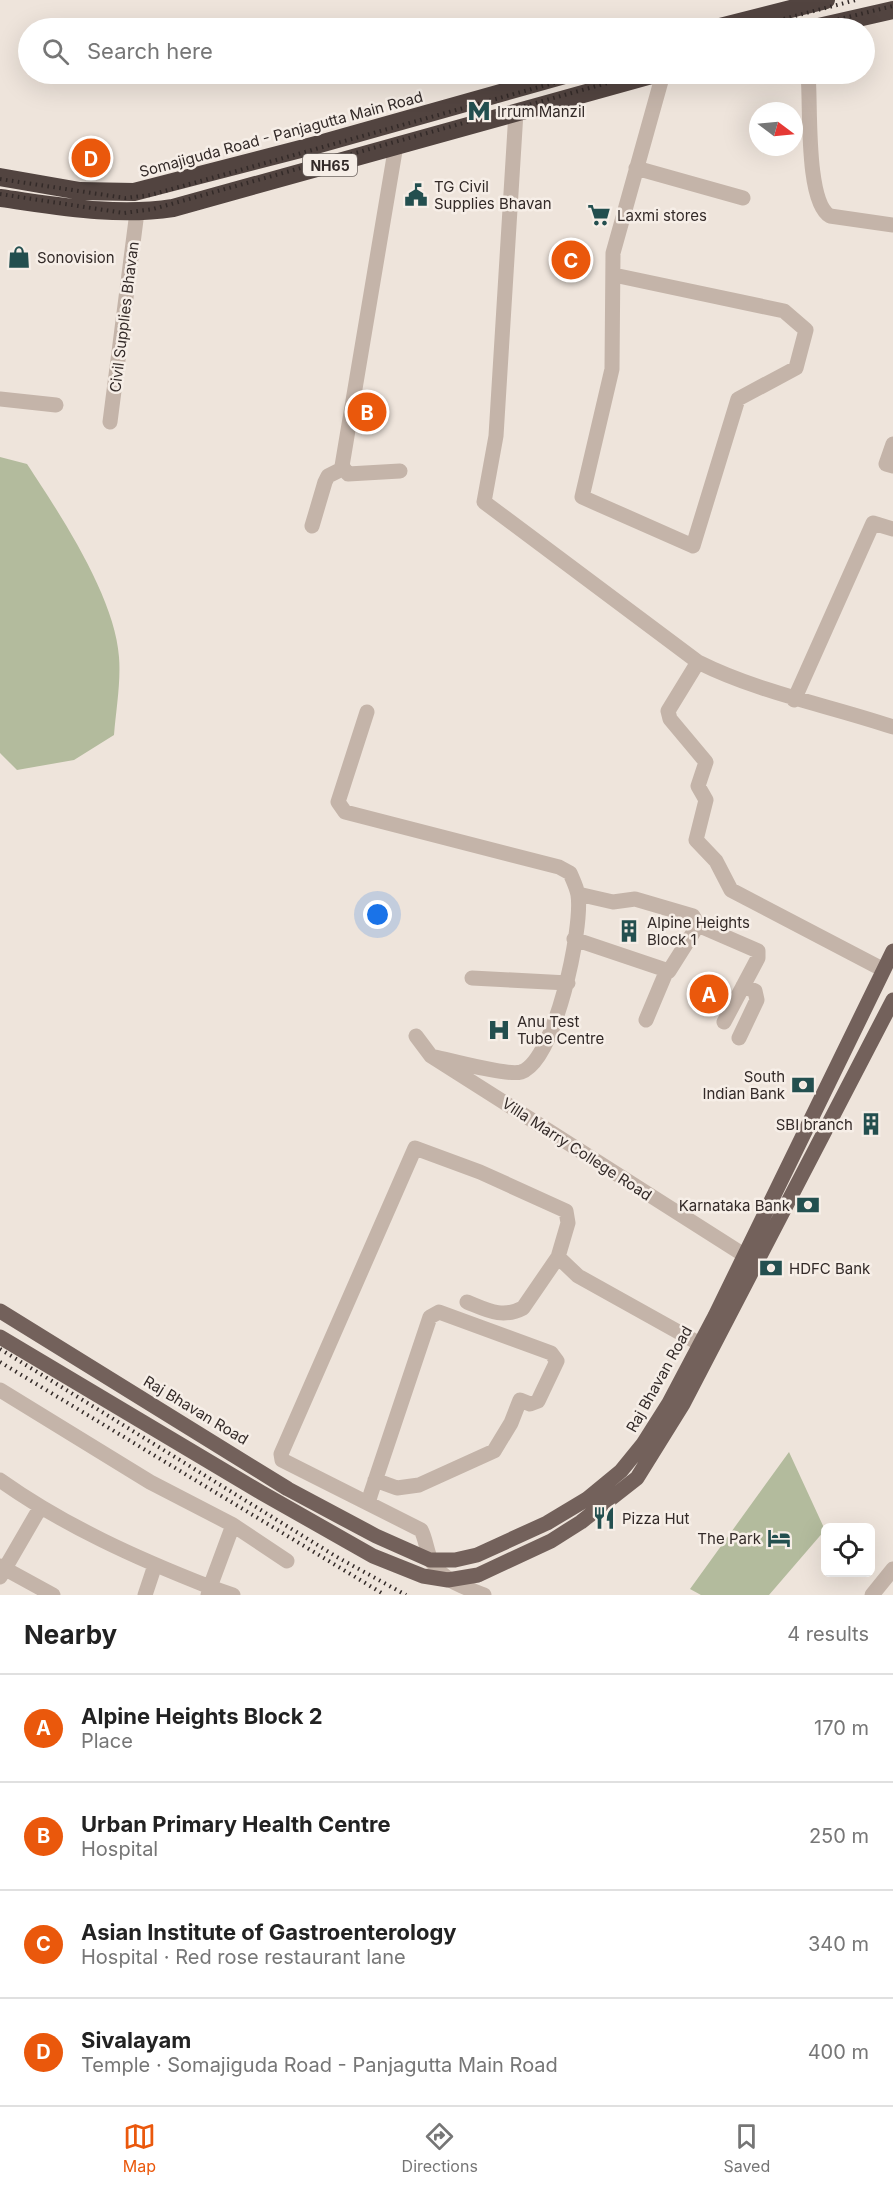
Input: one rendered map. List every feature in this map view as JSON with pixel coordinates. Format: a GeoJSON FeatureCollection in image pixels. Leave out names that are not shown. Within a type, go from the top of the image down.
{"type":"FeatureCollection","features":[{"type":"Feature","properties":{"kind":"highway"},"geometry":{"type":"LineString","coordinates":[[755,18],[826,0]]}},
{"type":"Feature","properties":{"kind":"highway"},"geometry":{"type":"LineString","coordinates":[[858,18],[893,10]]}},
{"type":"Feature","properties":{"kind":"highway","name":"Somajiguda Road - Panjagutta Main Road"},"geometry":{"type":"LineString","coordinates":[[0,177],[111,193],[134,192],[532,84]]}},
{"type":"Feature","properties":{"kind":"highway","name":"NH65"},"geometry":{"type":"LineString","coordinates":[[0,198],[97,211],[137,212],[173,208],[619,84]]}},
{"type":"Feature","properties":{"kind":"highway"},"geometry":{"type":"LineString","coordinates":[[219,170],[222,194]]}},
{"type":"Feature","properties":{"kind":"main road","name":"Raj Bhavan Road"},"geometry":{"type":"LineString","coordinates":[[0,1311],[288,1489],[376,1536],[430,1560],[455,1560],[477,1555],[567,1511],[613,1478],[633,1459],[648,1437],[700,1344],[882,969],[893,951]]}},
{"type":"Feature","properties":{"kind":"main road","name":"Raj Bhavan Road"},"geometry":{"type":"LineString","coordinates":[[0,1337],[396,1568],[448,1580],[478,1575],[551,1541],[581,1522],[636,1478],[683,1404],[893,1000]]}},
{"type":"Feature","properties":{"kind":"street"},"geometry":{"type":"LineString","coordinates":[[614,275],[784,311],[806,330],[796,368],[738,399],[693,546],[582,497],[612,369],[613,253],[660,84]]}},
{"type":"Feature","properties":{"kind":"street"},"geometry":{"type":"LineString","coordinates":[[809,84],[813,170],[822,210],[830,216],[893,225]]}},
{"type":"Feature","properties":{"kind":"street"},"geometry":{"type":"LineString","coordinates":[[516,112],[496,435],[484,502],[698,662],[723,675],[794,700],[893,727]]}},
{"type":"Feature","properties":{"kind":"street"},"geometry":{"type":"LineString","coordinates":[[342,469],[396,145]]}},
{"type":"Feature","properties":{"kind":"street"},"geometry":{"type":"LineString","coordinates":[[636,168],[743,198]]}},
{"type":"Feature","properties":{"kind":"street","name":"Civil Supplies Bhavan"},"geometry":{"type":"LineString","coordinates":[[110,422],[137,212]]}},
{"type":"Feature","properties":{"kind":"street"},"geometry":{"type":"LineString","coordinates":[[0,399],[56,405]]}},
{"type":"Feature","properties":{"kind":"street"},"geometry":{"type":"LineString","coordinates":[[893,444],[886,464],[893,466]]}},
{"type":"Feature","properties":{"kind":"street"},"geometry":{"type":"LineString","coordinates":[[342,469],[348,474],[400,471]]}},
{"type":"Feature","properties":{"kind":"street"},"geometry":{"type":"LineString","coordinates":[[312,526],[328,476],[342,469]]}},
{"type":"Feature","properties":{"kind":"street"},"geometry":{"type":"LineString","coordinates":[[794,700],[873,523],[893,529]]}},
{"type":"Feature","properties":{"kind":"street"},"geometry":{"type":"LineString","coordinates":[[698,662],[668,711],[670,719],[706,762],[698,786],[706,800],[696,840],[716,861],[731,890],[882,969]]}},
{"type":"Feature","properties":{"kind":"street"},"geometry":{"type":"LineString","coordinates":[[367,712],[338,802],[345,812],[559,867],[570,873],[578,894],[568,983],[547,1042],[533,1066],[519,1073],[431,1056]]}},
{"type":"Feature","properties":{"kind":"street"},"geometry":{"type":"LineString","coordinates":[[578,894],[613,902],[634,898],[693,916],[698,925],[758,951],[758,958],[724,1022]]}},
{"type":"Feature","properties":{"kind":"street"},"geometry":{"type":"LineString","coordinates":[[574,939],[672,970],[698,925]]}},
{"type":"Feature","properties":{"kind":"street"},"geometry":{"type":"LineString","coordinates":[[646,1020],[667,970]]}},
{"type":"Feature","properties":{"kind":"street"},"geometry":{"type":"LineString","coordinates":[[472,978],[568,983]]}},
{"type":"Feature","properties":{"kind":"street"},"geometry":{"type":"LineString","coordinates":[[739,1038],[757,1000],[755,991],[743,986]]}},
{"type":"Feature","properties":{"kind":"street","name":"Villa Marry College Road"},"geometry":{"type":"LineString","coordinates":[[416,1036],[431,1056],[744,1255]]}},
{"type":"Feature","properties":{"kind":"street"},"geometry":{"type":"LineString","coordinates":[[467,1302],[499,1314],[508,1314],[523,1308],[558,1257],[568,1223],[566,1211],[480,1172],[415,1148],[281,1454],[282,1460],[421,1530],[428,1543],[430,1560],[448,1580],[484,1595]]}},
{"type":"Feature","properties":{"kind":"street"},"geometry":{"type":"LineString","coordinates":[[558,1257],[578,1276],[700,1344]]}},
{"type":"Feature","properties":{"kind":"street"},"geometry":{"type":"LineString","coordinates":[[368,1503],[375,1480],[430,1317],[439,1312],[551,1353],[557,1361],[538,1401],[530,1404],[520,1400],[511,1423],[494,1451],[419,1485],[397,1488],[375,1480]]}},
{"type":"Feature","properties":{"kind":"street"},"geometry":{"type":"LineString","coordinates":[[0,1390],[150,1482],[233,1525],[288,1561]]}},
{"type":"Feature","properties":{"kind":"street"},"geometry":{"type":"LineString","coordinates":[[0,1480],[40,1508],[126,1554],[209,1591],[233,1595]]}},
{"type":"Feature","properties":{"kind":"street"},"geometry":{"type":"LineString","coordinates":[[40,1508],[1,1570],[53,1595]]}},
{"type":"Feature","properties":{"kind":"street"},"geometry":{"type":"LineString","coordinates":[[209,1591],[233,1525]]}},
{"type":"Feature","properties":{"kind":"street"},"geometry":{"type":"LineString","coordinates":[[145,1595],[155,1565]]}},
{"type":"Feature","properties":{"kind":"street"},"geometry":{"type":"LineString","coordinates":[[872,1595],[893,1569]]}},
{"type":"Feature","properties":{"kind":"green space"},"geometry":{"type":"Polygon","coordinates":[[[0,457],[27,464],[70,531],[108,609],[119,657],[119,686],[114,735],[74,760],[17,770],[0,753],[0,457]]]}},
{"type":"Feature","properties":{"kind":"green space"},"geometry":{"type":"Polygon","coordinates":[[[789,1452],[822,1523],[821,1535],[769,1595],[701,1595],[690,1589],[789,1452]]]}},
{"type":"Feature","properties":{"kind":"railway"},"geometry":{"type":"LineString","coordinates":[[787,18],[856,0]]}},
{"type":"Feature","properties":{"kind":"railway"},"geometry":{"type":"LineString","coordinates":[[844,18],[893,6]]}},
{"type":"Feature","properties":{"kind":"railway"},"geometry":{"type":"LineString","coordinates":[[0,179],[125,198],[150,195],[550,84]]}},
{"type":"Feature","properties":{"kind":"railway"},"geometry":{"type":"LineString","coordinates":[[0,194],[124,213],[153,209],[604,84]]}},
{"type":"Feature","properties":{"kind":"railway"},"geometry":{"type":"LineString","coordinates":[[0,1349],[337,1557],[406,1595]]}},
{"type":"Feature","properties":{"kind":"railway"},"geometry":{"type":"LineString","coordinates":[[0,1362],[385,1595]]}},
{"type":"Feature","properties":{"kind":"place","name":"Irrum Manzil"},"geometry":{"type":"Point","coordinates":[479,111]}},
{"type":"Feature","properties":{"kind":"place","name":"Sivalayam"},"geometry":{"type":"Point","coordinates":[91,158]}},
{"type":"Feature","properties":{"kind":"place","name":"TG Civil Supplies Bhavan"},"geometry":{"type":"Point","coordinates":[416,195]}},
{"type":"Feature","properties":{"kind":"place","name":"Laxmi stores"},"geometry":{"type":"Point","coordinates":[599,215]}},
{"type":"Feature","properties":{"kind":"place","name":"Sonovision"},"geometry":{"type":"Point","coordinates":[19,257]}},
{"type":"Feature","properties":{"kind":"place","name":"Asian Institute of Gastroenterology"},"geometry":{"type":"Point","coordinates":[571,260]}},
{"type":"Feature","properties":{"kind":"place","name":"Urban Primary Health Centre"},"geometry":{"type":"Point","coordinates":[367,412]}},
{"type":"Feature","properties":{"kind":"place","name":"Alpine Heights Block 1"},"geometry":{"type":"Point","coordinates":[629,931]}},
{"type":"Feature","properties":{"kind":"place","name":"Alpine Heights Block 2"},"geometry":{"type":"Point","coordinates":[709,994]}},
{"type":"Feature","properties":{"kind":"place","name":"Anu Test Tube Centre"},"geometry":{"type":"Point","coordinates":[499,1030]}},
{"type":"Feature","properties":{"kind":"place","name":"South Indian Bank"},"geometry":{"type":"Point","coordinates":[803,1085]}},
{"type":"Feature","properties":{"kind":"place","name":"SBI branch"},"geometry":{"type":"Point","coordinates":[871,1124]}},
{"type":"Feature","properties":{"kind":"place","name":"Karnataka Bank"},"geometry":{"type":"Point","coordinates":[808,1205]}},
{"type":"Feature","properties":{"kind":"place","name":"HDFC Bank"},"geometry":{"type":"Point","coordinates":[771,1268]}},
{"type":"Feature","properties":{"kind":"place","name":"Pizza Hut"},"geometry":{"type":"Point","coordinates":[604,1518]}},
{"type":"Feature","properties":{"kind":"place","name":"The Park"},"geometry":{"type":"Point","coordinates":[779,1538]}}]}
